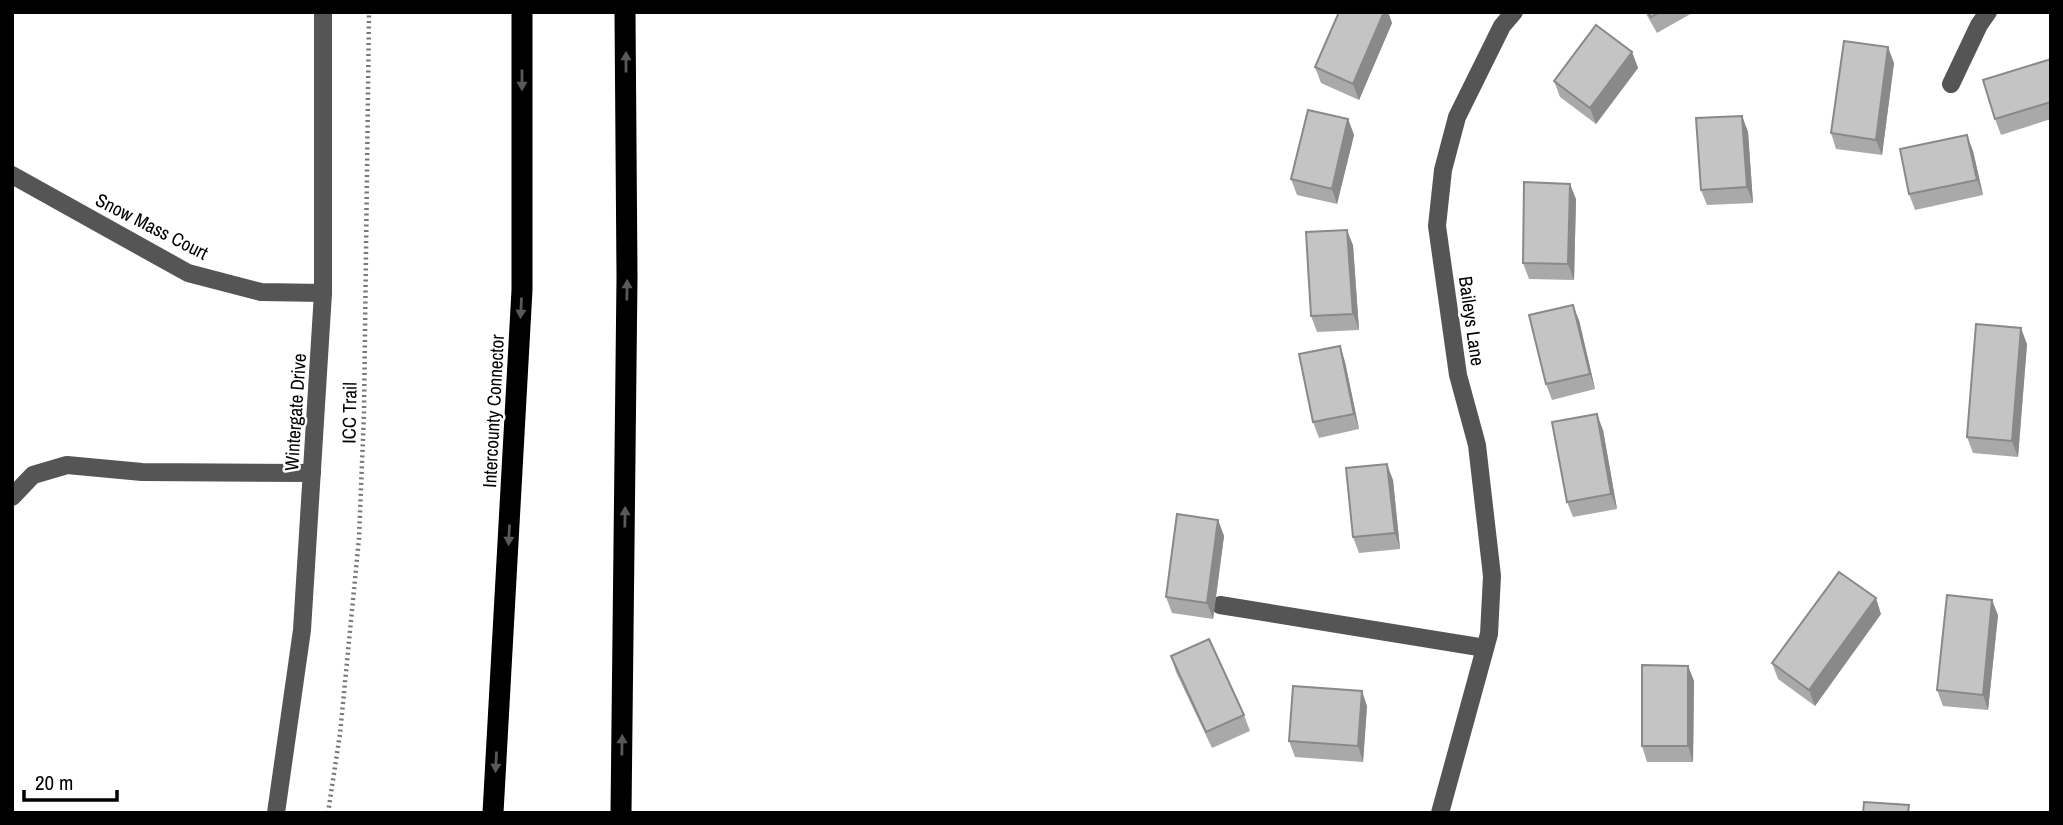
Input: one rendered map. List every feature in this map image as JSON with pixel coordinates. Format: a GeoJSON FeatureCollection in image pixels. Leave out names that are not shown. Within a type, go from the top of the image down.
{"type":"FeatureCollection","features":[{"type":"Feature","properties":{"kind":"highway","name":"Intercounty Connector"},"geometry":{"type":"LineString","coordinates":[[493,813],[523,290],[522,12]]}},
{"type":"Feature","properties":{"kind":"highway"},"geometry":{"type":"LineString","coordinates":[[621,813],[628,277],[625,12]]}},
{"type":"Feature","properties":{"kind":"street","name":"Wintergate Drive"},"geometry":{"type":"LineString","coordinates":[[276,813],[302,631],[323,293],[323,12]]}},
{"type":"Feature","properties":{"kind":"street","name":"Baileys Lane"},"geometry":{"type":"LineString","coordinates":[[1440,813],[1489,634],[1492,576],[1477,445],[1458,375],[1437,226],[1443,170],[1457,117],[1502,26],[1514,12]]}},
{"type":"Feature","properties":{"kind":"street"},"geometry":{"type":"LineString","coordinates":[[1951,84],[1988,12]]}},
{"type":"Feature","properties":{"kind":"street","name":"Snow Mass Court"},"geometry":{"type":"LineString","coordinates":[[12,175],[188,273],[261,292],[323,293]]}},
{"type":"Feature","properties":{"kind":"street"},"geometry":{"type":"LineString","coordinates":[[12,498],[33,475],[67,465],[142,472],[312,473]]}},
{"type":"Feature","properties":{"kind":"street"},"geometry":{"type":"LineString","coordinates":[[1220,605],[1485,648]]}},
{"type":"Feature","properties":{"kind":"path","name":"ICC Trail"},"geometry":{"type":"LineString","coordinates":[[328,813],[340,734],[359,538],[364,413],[369,12]]}},
{"type":"Feature","properties":{"kind":"building"},"geometry":{"type":"Polygon","coordinates":[[[1339,12],[1384,12],[1353,84],[1315,67],[1339,12]]]}},
{"type":"Feature","properties":{"kind":"building"},"geometry":{"type":"Polygon","coordinates":[[[1596,25],[1632,52],[1590,108],[1554,81],[1596,25]]]}},
{"type":"Feature","properties":{"kind":"building"},"geometry":{"type":"Polygon","coordinates":[[[1844,41],[1888,47],[1876,140],[1831,133],[1844,41]]]}},
{"type":"Feature","properties":{"kind":"building"},"geometry":{"type":"Polygon","coordinates":[[[2051,59],[2051,102],[1995,119],[1983,80],[2051,59]]]}},
{"type":"Feature","properties":{"kind":"building"},"geometry":{"type":"Polygon","coordinates":[[[1308,110],[1348,119],[1332,189],[1291,179],[1308,110]]]}},
{"type":"Feature","properties":{"kind":"building"},"geometry":{"type":"Polygon","coordinates":[[[1742,116],[1747,187],[1701,190],[1696,118],[1742,116]]]}},
{"type":"Feature","properties":{"kind":"building"},"geometry":{"type":"Polygon","coordinates":[[[1967,135],[1977,180],[1909,194],[1900,149],[1967,135]]]}},
{"type":"Feature","properties":{"kind":"building"},"geometry":{"type":"Polygon","coordinates":[[[1524,182],[1570,184],[1568,264],[1523,263],[1524,182]]]}},
{"type":"Feature","properties":{"kind":"building"},"geometry":{"type":"Polygon","coordinates":[[[1347,230],[1353,314],[1311,316],[1306,232],[1347,230]]]}},
{"type":"Feature","properties":{"kind":"building"},"geometry":{"type":"Polygon","coordinates":[[[1573,305],[1590,374],[1546,384],[1529,315],[1573,305]]]}},
{"type":"Feature","properties":{"kind":"building"},"geometry":{"type":"Polygon","coordinates":[[[1976,324],[2021,328],[2012,441],[1967,437],[1976,324]]]}},
{"type":"Feature","properties":{"kind":"building"},"geometry":{"type":"Polygon","coordinates":[[[1340,346],[1354,414],[1313,422],[1299,354],[1340,346]]]}},
{"type":"Feature","properties":{"kind":"building"},"geometry":{"type":"Polygon","coordinates":[[[1597,414],[1611,494],[1567,502],[1552,422],[1597,414]]]}},
{"type":"Feature","properties":{"kind":"building"},"geometry":{"type":"Polygon","coordinates":[[[1387,464],[1395,533],[1353,537],[1346,468],[1387,464]]]}},
{"type":"Feature","properties":{"kind":"building"},"geometry":{"type":"Polygon","coordinates":[[[1177,514],[1218,520],[1207,603],[1166,597],[1177,514]]]}},
{"type":"Feature","properties":{"kind":"building"},"geometry":{"type":"Polygon","coordinates":[[[1839,572],[1876,598],[1809,690],[1772,663],[1839,572]]]}},
{"type":"Feature","properties":{"kind":"building"},"geometry":{"type":"Polygon","coordinates":[[[1947,595],[1992,600],[1983,695],[1937,690],[1947,595]]]}},
{"type":"Feature","properties":{"kind":"building"},"geometry":{"type":"Polygon","coordinates":[[[1209,639],[1244,715],[1206,732],[1171,656],[1209,639]]]}},
{"type":"Feature","properties":{"kind":"building"},"geometry":{"type":"Polygon","coordinates":[[[1642,665],[1688,666],[1688,746],[1642,746],[1642,665]]]}},
{"type":"Feature","properties":{"kind":"building"},"geometry":{"type":"Polygon","coordinates":[[[1293,686],[1362,691],[1358,746],[1289,741],[1293,686]]]}},
{"type":"Feature","properties":{"kind":"building"},"geometry":{"type":"Polygon","coordinates":[[[1864,802],[1909,805],[1908,813],[1863,813],[1864,802]]]}}]}
